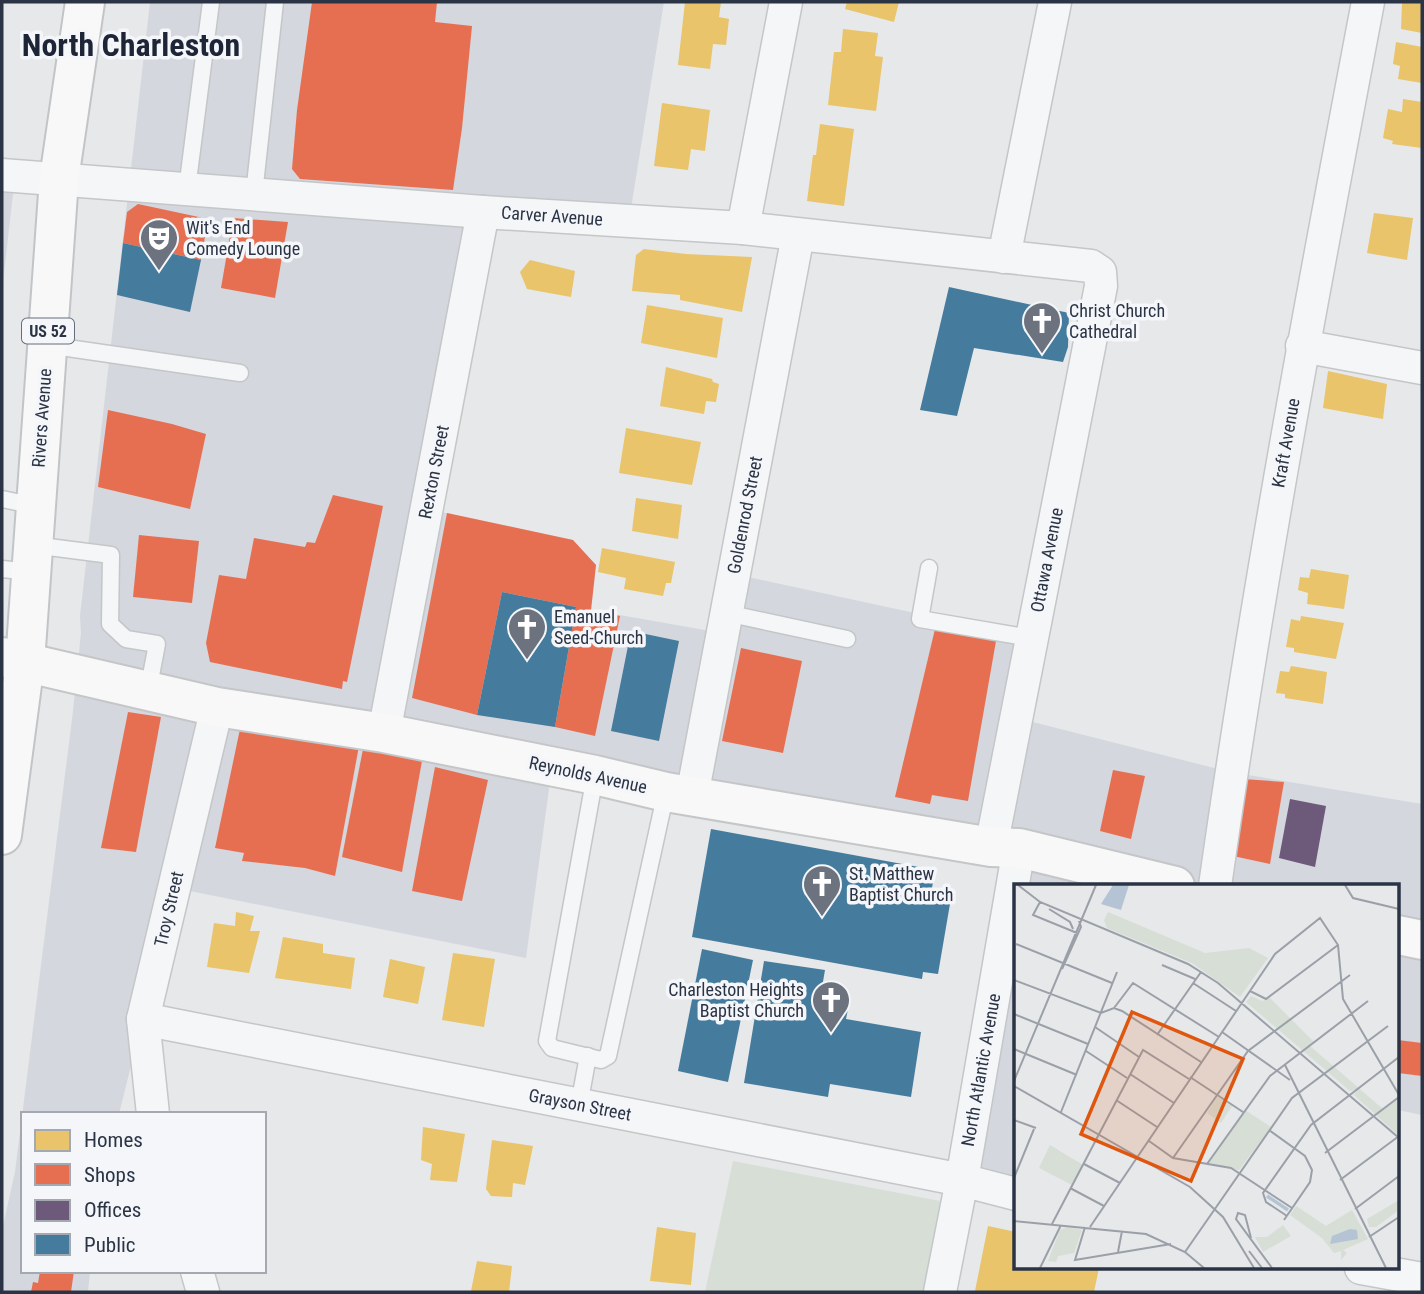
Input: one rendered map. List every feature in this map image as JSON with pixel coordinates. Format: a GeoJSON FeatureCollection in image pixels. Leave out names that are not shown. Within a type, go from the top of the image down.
{"type":"FeatureCollection","features":[{"type":"Feature","properties":{"kind":"street","name":"Rivers Avenue"},"geometry":{"type":"LineString","coordinates":[[2,835],[22,562],[19,503],[47,345],[59,179],[85,2]]}},
{"type":"Feature","properties":{"kind":"street"},"geometry":{"type":"LineString","coordinates":[[743,228],[786,2]]}},
{"type":"Feature","properties":{"kind":"street"},"geometry":{"type":"LineString","coordinates":[[1004,257],[1055,2]]}},
{"type":"Feature","properties":{"kind":"street","name":"Kraft Avenue"},"geometry":{"type":"LineString","coordinates":[[1215,884],[1230,772],[1302,346],[1368,2]]}},
{"type":"Feature","properties":{"kind":"street","name":"Carver Avenue"},"geometry":{"type":"LineString","coordinates":[[2,176],[483,212],[743,228],[1091,266],[1100,272]]}},
{"type":"Feature","properties":{"kind":"street","name":"Rexton Street"},"geometry":{"type":"LineString","coordinates":[[384,733],[483,212]]}},
{"type":"Feature","properties":{"kind":"street","name":"Goldenrod Street"},"geometry":{"type":"LineString","coordinates":[[679,794],[726,613],[798,235]]}},
{"type":"Feature","properties":{"kind":"street","name":"Ottawa Avenue"},"geometry":{"type":"LineString","coordinates":[[1005,848],[1031,638],[1101,286],[1100,272]]}},
{"type":"Feature","properties":{"kind":"street"},"geometry":{"type":"LineString","coordinates":[[1302,346],[1422,368]]}},
{"type":"Feature","properties":{"kind":"street","name":"Reynolds Avenue"},"geometry":{"type":"LineString","coordinates":[[13,660],[217,707],[384,733],[679,794],[1005,848],[1166,884]]}},
{"type":"Feature","properties":{"kind":"street","name":"Troy Street"},"geometry":{"type":"LineString","coordinates":[[153,1112],[143,1019],[217,707]]}},
{"type":"Feature","properties":{"kind":"street","name":"North Atlantic Avenue"},"geometry":{"type":"LineString","coordinates":[[940,1292],[962,1180],[1005,848]]}},
{"type":"Feature","properties":{"kind":"street"},"geometry":{"type":"LineString","coordinates":[[1400,935],[1422,940]]}},
{"type":"Feature","properties":{"kind":"street","name":"Grayson Street"},"geometry":{"type":"LineString","coordinates":[[143,1019],[962,1180],[1014,1193]]}},
{"type":"Feature","properties":{"kind":"street"},"geometry":{"type":"LineString","coordinates":[[1372,1270],[1422,1279]]}},
{"type":"Feature","properties":{"kind":"street"},"geometry":{"type":"LineString","coordinates":[[198,1273],[204,1292]]}},
{"type":"Feature","properties":{"kind":"lane"},"geometry":{"type":"LineString","coordinates":[[187,189],[211,2]]}},
{"type":"Feature","properties":{"kind":"lane"},"geometry":{"type":"LineString","coordinates":[[254,194],[275,2]]}},
{"type":"Feature","properties":{"kind":"lane"},"geometry":{"type":"LineString","coordinates":[[47,345],[240,373]]}},
{"type":"Feature","properties":{"kind":"lane"},"geometry":{"type":"LineString","coordinates":[[22,562],[111,555],[110,624],[126,639],[158,644],[148,691]]}},
{"type":"Feature","properties":{"kind":"lane"},"geometry":{"type":"LineString","coordinates":[[929,568],[920,619],[1031,638]]}},
{"type":"Feature","properties":{"kind":"lane"},"geometry":{"type":"LineString","coordinates":[[726,613],[847,639]]}},
{"type":"Feature","properties":{"kind":"lane"},"geometry":{"type":"LineString","coordinates":[[595,775],[547,1041],[552,1048],[601,1060],[608,1056],[679,794]]}},
{"type":"Feature","properties":{"kind":"lane"},"geometry":{"type":"LineString","coordinates":[[579,1105],[588,1056]]}},
{"type":"Feature","properties":{"kind":"shaded area"},"geometry":{"type":"Polygon","coordinates":[[[150,2],[664,2],[629,221],[495,213],[427,509],[573,540],[596,565],[591,610],[722,633],[734,574],[1031,638],[1017,718],[1230,772],[1422,804],[1422,1115],[1400,1110],[1400,884],[1014,884],[1014,1193],[962,1180],[1019,849],[552,767],[526,958],[175,888],[119,1112],[23,1112],[73,711],[81,633],[80,616],[150,2]]]}},
{"type":"Feature","properties":{"kind":"shaded area"},"geometry":{"type":"Polygon","coordinates":[[[2,175],[15,176],[2,291],[2,175]]]}},
{"type":"Feature","properties":{"kind":"shaded area"},"geometry":{"type":"Polygon","coordinates":[[[21,1124],[21,1273],[90,1273],[88,1292],[2,1292],[2,1230],[15,1172],[21,1124]]]}},
{"type":"Feature","properties":{"kind":"shaded area"},"geometry":{"type":"Polygon","coordinates":[[[733,1161],[940,1201],[924,1292],[705,1292],[733,1161]]]}},
{"type":"Feature","properties":{"kind":"building: Homes"},"geometry":{"type":"Polygon","coordinates":[[[685,2],[721,2],[719,17],[729,19],[726,45],[713,44],[710,69],[678,65],[685,2]]]}},
{"type":"Feature","properties":{"kind":"building: Homes"},"geometry":{"type":"Polygon","coordinates":[[[847,2],[899,2],[894,22],[845,9],[847,2]]]}},
{"type":"Feature","properties":{"kind":"building: Homes"},"geometry":{"type":"Polygon","coordinates":[[[1402,2],[1422,2],[1422,33],[1401,29],[1402,2]]]}},
{"type":"Feature","properties":{"kind":"building: Homes"},"geometry":{"type":"Polygon","coordinates":[[[843,29],[878,33],[875,56],[883,57],[876,111],[828,105],[834,52],[841,52],[843,29]]]}},
{"type":"Feature","properties":{"kind":"building: Homes"},"geometry":{"type":"Polygon","coordinates":[[[1396,42],[1422,47],[1422,83],[1398,79],[1400,66],[1393,64],[1396,42]]]}},
{"type":"Feature","properties":{"kind":"building: Homes"},"geometry":{"type":"Polygon","coordinates":[[[1403,99],[1422,102],[1422,148],[1392,144],[1393,141],[1383,138],[1388,109],[1402,112],[1403,99]]]}},
{"type":"Feature","properties":{"kind":"building: Homes"},"geometry":{"type":"Polygon","coordinates":[[[662,103],[710,110],[705,151],[691,149],[688,170],[654,166],[662,103]]]}},
{"type":"Feature","properties":{"kind":"building: Homes"},"geometry":{"type":"Polygon","coordinates":[[[820,124],[854,129],[844,206],[807,201],[820,124]]]}},
{"type":"Feature","properties":{"kind":"building: Homes"},"geometry":{"type":"Polygon","coordinates":[[[1374,213],[1413,218],[1407,260],[1367,253],[1374,213]]]}},
{"type":"Feature","properties":{"kind":"building: Homes"},"geometry":{"type":"Polygon","coordinates":[[[644,249],[752,257],[742,312],[680,300],[680,295],[632,291],[636,255],[644,249]]]}},
{"type":"Feature","properties":{"kind":"building: Homes"},"geometry":{"type":"Polygon","coordinates":[[[530,260],[575,271],[571,297],[527,289],[520,272],[530,260]]]}},
{"type":"Feature","properties":{"kind":"building: Homes"},"geometry":{"type":"Polygon","coordinates":[[[647,305],[723,318],[717,358],[641,343],[647,305]]]}},
{"type":"Feature","properties":{"kind":"building: Homes"},"geometry":{"type":"Polygon","coordinates":[[[666,367],[712,379],[719,384],[716,402],[706,401],[704,414],[660,406],[666,367]]]}},
{"type":"Feature","properties":{"kind":"building: Homes"},"geometry":{"type":"Polygon","coordinates":[[[1328,371],[1387,384],[1383,419],[1323,408],[1328,371]]]}},
{"type":"Feature","properties":{"kind":"building: Homes"},"geometry":{"type":"Polygon","coordinates":[[[626,428],[701,442],[692,485],[619,473],[626,428]]]}},
{"type":"Feature","properties":{"kind":"building: Homes"},"geometry":{"type":"Polygon","coordinates":[[[636,498],[682,505],[678,539],[632,531],[636,498]]]}},
{"type":"Feature","properties":{"kind":"building: Homes"},"geometry":{"type":"Polygon","coordinates":[[[602,548],[675,562],[671,583],[666,583],[663,596],[624,589],[626,578],[598,572],[602,548]]]}},
{"type":"Feature","properties":{"kind":"building: Homes"},"geometry":{"type":"Polygon","coordinates":[[[1311,569],[1349,575],[1344,609],[1307,604],[1308,593],[1298,590],[1300,577],[1309,578],[1311,569]]]}},
{"type":"Feature","properties":{"kind":"building: Homes"},"geometry":{"type":"Polygon","coordinates":[[[1301,616],[1344,623],[1336,659],[1294,652],[1294,648],[1286,647],[1291,619],[1300,621],[1301,616]]]}},
{"type":"Feature","properties":{"kind":"building: Homes"},"geometry":{"type":"Polygon","coordinates":[[[1291,666],[1327,672],[1323,704],[1285,698],[1285,694],[1276,693],[1280,671],[1289,672],[1291,666]]]}},
{"type":"Feature","properties":{"kind":"building: Homes"},"geometry":{"type":"Polygon","coordinates":[[[236,912],[254,916],[250,931],[260,931],[249,973],[207,967],[214,923],[235,926],[236,912]]]}},
{"type":"Feature","properties":{"kind":"building: Homes"},"geometry":{"type":"Polygon","coordinates":[[[283,937],[323,944],[323,953],[355,958],[351,989],[275,978],[283,937]]]}},
{"type":"Feature","properties":{"kind":"building: Homes"},"geometry":{"type":"Polygon","coordinates":[[[453,953],[495,959],[484,1027],[442,1020],[453,953]]]}},
{"type":"Feature","properties":{"kind":"building: Homes"},"geometry":{"type":"Polygon","coordinates":[[[390,959],[425,967],[418,1004],[383,997],[390,959]]]}},
{"type":"Feature","properties":{"kind":"building: Homes"},"geometry":{"type":"Polygon","coordinates":[[[423,1127],[465,1134],[457,1182],[430,1180],[432,1164],[421,1160],[423,1127]]]}},
{"type":"Feature","properties":{"kind":"building: Homes"},"geometry":{"type":"Polygon","coordinates":[[[492,1140],[533,1146],[525,1185],[513,1183],[512,1197],[491,1196],[486,1189],[492,1140]]]}},
{"type":"Feature","properties":{"kind":"building: Homes"},"geometry":{"type":"Polygon","coordinates":[[[988,1226],[1014,1232],[1014,1270],[1099,1270],[1094,1292],[975,1291],[988,1226]]]}},
{"type":"Feature","properties":{"kind":"building: Homes"},"geometry":{"type":"Polygon","coordinates":[[[657,1227],[696,1233],[691,1285],[650,1281],[657,1227]]]}},
{"type":"Feature","properties":{"kind":"building: Homes"},"geometry":{"type":"Polygon","coordinates":[[[477,1261],[512,1266],[509,1292],[471,1291],[477,1261]]]}},
{"type":"Feature","properties":{"kind":"building: Shops"},"geometry":{"type":"Polygon","coordinates":[[[312,2],[437,2],[435,22],[472,26],[453,190],[300,179],[292,169],[312,2]]]}},
{"type":"Feature","properties":{"kind":"building: Shops"},"geometry":{"type":"Polygon","coordinates":[[[138,204],[208,219],[201,260],[123,243],[127,212],[138,204]]]}},
{"type":"Feature","properties":{"kind":"building: Shops"},"geometry":{"type":"Polygon","coordinates":[[[233,218],[288,222],[275,298],[221,288],[233,218]]]}},
{"type":"Feature","properties":{"kind":"building: Shops"},"geometry":{"type":"Polygon","coordinates":[[[108,410],[206,434],[190,509],[98,487],[108,410]]]}},
{"type":"Feature","properties":{"kind":"building: Shops"},"geometry":{"type":"Polygon","coordinates":[[[333,495],[383,506],[347,682],[343,681],[342,689],[210,662],[206,643],[219,575],[246,579],[254,538],[305,547],[307,542],[315,543],[333,495]]]}},
{"type":"Feature","properties":{"kind":"building: Shops"},"geometry":{"type":"Polygon","coordinates":[[[447,513],[573,540],[596,565],[591,610],[620,616],[595,736],[555,727],[576,607],[502,592],[477,715],[412,698],[447,513]]]}},
{"type":"Feature","properties":{"kind":"building: Shops"},"geometry":{"type":"Polygon","coordinates":[[[139,535],[199,541],[192,603],[133,597],[139,535]]]}},
{"type":"Feature","properties":{"kind":"building: Shops"},"geometry":{"type":"Polygon","coordinates":[[[935,629],[996,641],[968,801],[932,795],[930,804],[895,797],[935,629]]]}},
{"type":"Feature","properties":{"kind":"building: Shops"},"geometry":{"type":"Polygon","coordinates":[[[741,648],[802,661],[783,753],[722,741],[741,648]]]}},
{"type":"Feature","properties":{"kind":"building: Shops"},"geometry":{"type":"Polygon","coordinates":[[[128,712],[161,717],[136,852],[101,848],[128,712]]]}},
{"type":"Feature","properties":{"kind":"building: Shops"},"geometry":{"type":"Polygon","coordinates":[[[240,729],[359,746],[335,876],[305,868],[242,861],[244,853],[215,848],[240,729]]]}},
{"type":"Feature","properties":{"kind":"building: Shops"},"geometry":{"type":"Polygon","coordinates":[[[363,749],[422,761],[402,872],[342,857],[363,749]]]}},
{"type":"Feature","properties":{"kind":"building: Shops"},"geometry":{"type":"Polygon","coordinates":[[[435,767],[488,780],[462,901],[412,891],[435,767]]]}},
{"type":"Feature","properties":{"kind":"building: Shops"},"geometry":{"type":"Polygon","coordinates":[[[1113,770],[1145,776],[1131,839],[1100,831],[1113,770]]]}},
{"type":"Feature","properties":{"kind":"building: Shops"},"geometry":{"type":"Polygon","coordinates":[[[1243,779],[1284,782],[1270,864],[1233,856],[1243,779]]]}},
{"type":"Feature","properties":{"kind":"building: Shops"},"geometry":{"type":"Polygon","coordinates":[[[1400,1040],[1422,1043],[1422,1076],[1400,1073],[1400,1040]]]}},
{"type":"Feature","properties":{"kind":"building: Shops"},"geometry":{"type":"Polygon","coordinates":[[[40,1273],[74,1273],[71,1292],[31,1292],[33,1282],[38,1283],[40,1273]]]}},
{"type":"Feature","properties":{"kind":"building: Offices"},"geometry":{"type":"Polygon","coordinates":[[[1290,799],[1326,806],[1315,867],[1279,858],[1290,799]]]}},
{"type":"Feature","properties":{"kind":"building: Public","name":"Wit's End Comedy Lounge"},"geometry":{"type":"Polygon","coordinates":[[[123,243],[201,260],[190,312],[117,295],[123,243]]]}},
{"type":"Feature","properties":{"kind":"building: Public","name":"Christ Church Cathedral"},"geometry":{"type":"Polygon","coordinates":[[[949,287],[1069,313],[1068,347],[1063,362],[974,348],[957,416],[920,410],[949,287]]]}},
{"type":"Feature","properties":{"kind":"building: Public","name":"Emanuel Seed-Church"},"geometry":{"type":"Polygon","coordinates":[[[502,592],[576,607],[555,727],[477,715],[502,592]]]}},
{"type":"Feature","properties":{"kind":"building: Public"},"geometry":{"type":"Polygon","coordinates":[[[631,631],[679,641],[659,741],[611,731],[631,631]]]}},
{"type":"Feature","properties":{"kind":"building: Public","name":"St. Matthew Baptist Church"},"geometry":{"type":"Polygon","coordinates":[[[711,829],[935,870],[931,894],[951,898],[938,974],[923,972],[922,979],[692,937],[711,829]]]}},
{"type":"Feature","properties":{"kind":"building: Public"},"geometry":{"type":"Polygon","coordinates":[[[702,949],[753,960],[728,1082],[678,1071],[702,949]]]}},
{"type":"Feature","properties":{"kind":"building: Public"},"geometry":{"type":"Polygon","coordinates":[[[764,961],[825,970],[820,999],[849,1004],[846,1019],[921,1032],[911,1097],[830,1084],[828,1097],[744,1083],[764,961]]]}},
{"type":"Feature","properties":{"kind":"place","name":"Wit's End Comedy Lounge"},"geometry":{"type":"Point","coordinates":[159,272]}},
{"type":"Feature","properties":{"kind":"place","name":"Christ Church Cathedral"},"geometry":{"type":"Point","coordinates":[1042,355]}},
{"type":"Feature","properties":{"kind":"place","name":"Emanuel Seed-Church"},"geometry":{"type":"Point","coordinates":[527,661]}},
{"type":"Feature","properties":{"kind":"place","name":"St. Matthew Baptist Church"},"geometry":{"type":"Point","coordinates":[822,918]}},
{"type":"Feature","properties":{"kind":"place","name":"Charleston Heights Baptist Church"},"geometry":{"type":"Point","coordinates":[831,1034]}},
{"type":"Feature","properties":{"kind":"district","name":"North Charleston"},"geometry":{"type":"Point","coordinates":[131,45]}}]}
